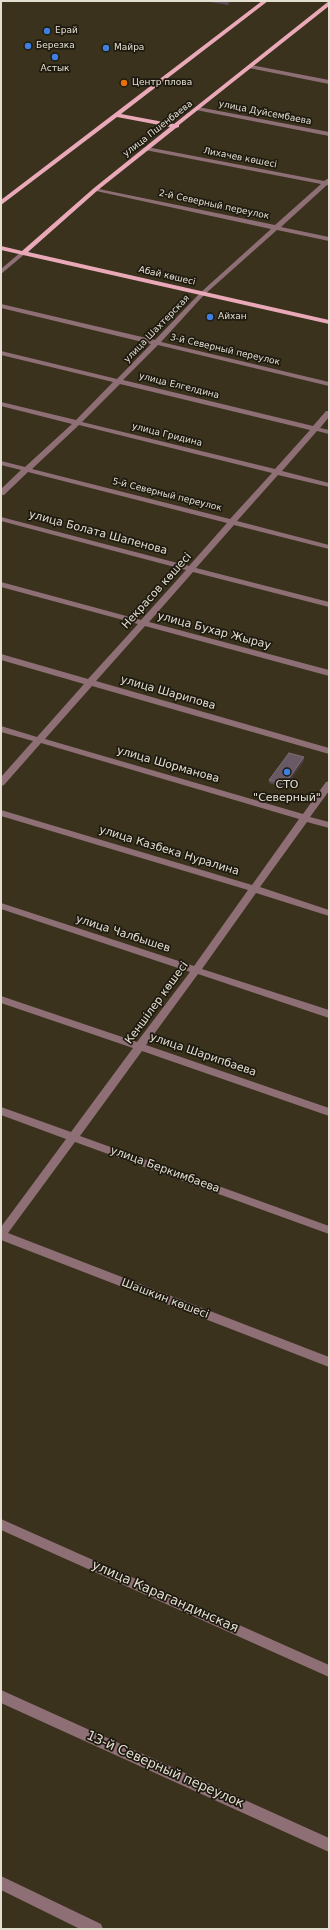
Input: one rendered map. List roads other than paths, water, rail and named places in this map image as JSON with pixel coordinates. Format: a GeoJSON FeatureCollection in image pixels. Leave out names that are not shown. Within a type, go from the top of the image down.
{"type":"FeatureCollection","features":[{"type":"Feature","properties":{"kind":"main road"},"geometry":{"type":"LineString","coordinates":[[1,203],[265,1]]}},
{"type":"Feature","properties":{"kind":"main road","name":"улица Пшенбаева"},"geometry":{"type":"LineString","coordinates":[[24,253],[96,189],[251,67],[329,3]]}},
{"type":"Feature","properties":{"kind":"main road"},"geometry":{"type":"LineString","coordinates":[[117,115],[177,126]]}},
{"type":"Feature","properties":{"kind":"main road","name":"Абай көшесі"},"geometry":{"type":"LineString","coordinates":[[1,248],[329,322]]}},
{"type":"Feature","properties":{"kind":"street"},"geometry":{"type":"LineString","coordinates":[[251,67],[329,82]]}},
{"type":"Feature","properties":{"kind":"street","name":"улица Дуйсембаева"},"geometry":{"type":"LineString","coordinates":[[198,109],[329,134]]}},
{"type":"Feature","properties":{"kind":"street","name":"Лихачев көшесі"},"geometry":{"type":"LineString","coordinates":[[147,149],[328,183]]}},
{"type":"Feature","properties":{"kind":"street","name":"улица Шахтерская"},"geometry":{"type":"LineString","coordinates":[[1,493],[77,423],[202,294],[328,183]]}},
{"type":"Feature","properties":{"kind":"street","name":"2-й Северный переулок"},"geometry":{"type":"LineString","coordinates":[[96,189],[329,239]]}},
{"type":"Feature","properties":{"kind":"street","name":"улица Пшенбаева"},"geometry":{"type":"LineString","coordinates":[[1,272],[24,253]]}},
{"type":"Feature","properties":{"kind":"street","name":"3-й Северный переулок"},"geometry":{"type":"LineString","coordinates":[[1,306],[329,384]]}},
{"type":"Feature","properties":{"kind":"street","name":"улица Елгелдина"},"geometry":{"type":"LineString","coordinates":[[1,353],[329,432]]}},
{"type":"Feature","properties":{"kind":"street","name":"улица Гридина"},"geometry":{"type":"LineString","coordinates":[[1,404],[329,486]]}},
{"type":"Feature","properties":{"kind":"street","name":"Некрасов көшесі"},"geometry":{"type":"LineString","coordinates":[[1,783],[329,412]]}},
{"type":"Feature","properties":{"kind":"street","name":"5-й Северный переулок"},"geometry":{"type":"LineString","coordinates":[[1,463],[329,547]]}},
{"type":"Feature","properties":{"kind":"street","name":"улица Болата Шапенова"},"geometry":{"type":"LineString","coordinates":[[1,519],[329,605]]}},
{"type":"Feature","properties":{"kind":"street","name":"улица Бухар Жырау"},"geometry":{"type":"LineString","coordinates":[[1,584],[329,673]]}},
{"type":"Feature","properties":{"kind":"street","name":"улица Шарипова"},"geometry":{"type":"LineString","coordinates":[[1,657],[329,751]]}},
{"type":"Feature","properties":{"kind":"street","name":"улица Шорманова"},"geometry":{"type":"LineString","coordinates":[[1,729],[329,825]]}},
{"type":"Feature","properties":{"kind":"street","name":"Кеншілер көшесі"},"geometry":{"type":"LineString","coordinates":[[1,1235],[255,889],[329,784]]}},
{"type":"Feature","properties":{"kind":"street","name":"улица Казбека Нуралина"},"geometry":{"type":"LineString","coordinates":[[1,813],[255,889],[329,913]]}},
{"type":"Feature","properties":{"kind":"street","name":"улица Чалбышев"},"geometry":{"type":"LineString","coordinates":[[1,906],[329,1014]]}},
{"type":"Feature","properties":{"kind":"street","name":"улица Шарипбаева"},"geometry":{"type":"LineString","coordinates":[[1,999],[329,1112]]}},
{"type":"Feature","properties":{"kind":"street","name":"улица Беркимбаева"},"geometry":{"type":"LineString","coordinates":[[1,1112],[329,1230]]}},
{"type":"Feature","properties":{"kind":"street","name":"Шашкин көшесі"},"geometry":{"type":"LineString","coordinates":[[1,1235],[329,1362]]}},
{"type":"Feature","properties":{"kind":"street","name":"улица Карагандинская"},"geometry":{"type":"LineString","coordinates":[[1,1524],[329,1671]]}},
{"type":"Feature","properties":{"kind":"street","name":"13-й Северный переулок"},"geometry":{"type":"LineString","coordinates":[[1,1696],[329,1845]]}},
{"type":"Feature","properties":{"kind":"street"},"geometry":{"type":"LineString","coordinates":[[1,1883],[96,1929]]}},
{"type":"Feature","properties":{"kind":"place","name":"Ерай"},"geometry":{"type":"Point","coordinates":[47,31]}},
{"type":"Feature","properties":{"kind":"place","name":"Березка"},"geometry":{"type":"Point","coordinates":[28,46]}},
{"type":"Feature","properties":{"kind":"place","name":"Майра"},"geometry":{"type":"Point","coordinates":[106,48]}},
{"type":"Feature","properties":{"kind":"place","name":"Астык"},"geometry":{"type":"Point","coordinates":[55,57]}},
{"type":"Feature","properties":{"kind":"place","name":"Центр плова"},"geometry":{"type":"Point","coordinates":[124,83]}},
{"type":"Feature","properties":{"kind":"place","name":"Айхан"},"geometry":{"type":"Point","coordinates":[210,317]}},
{"type":"Feature","properties":{"kind":"place","name":"СТО \"Северный\""},"geometry":{"type":"Point","coordinates":[287,772]}}]}
